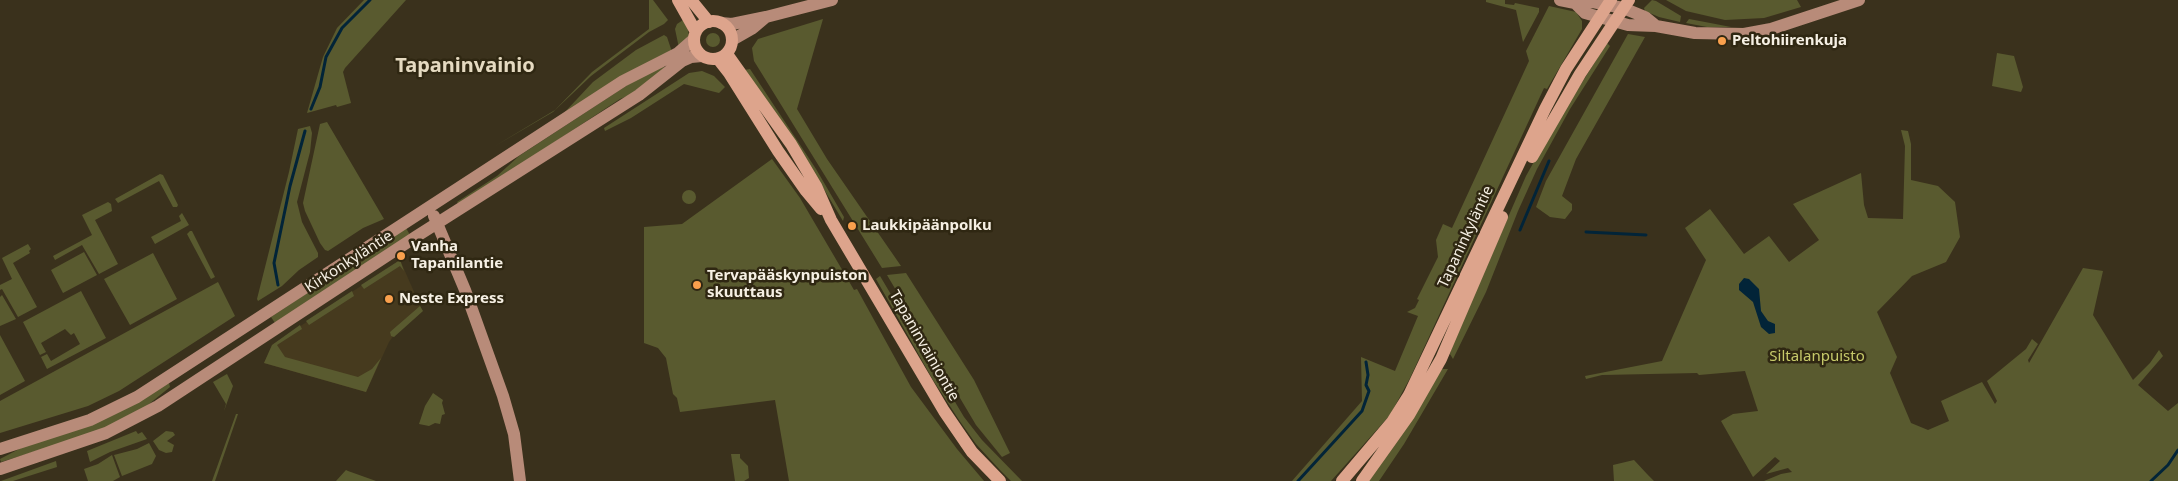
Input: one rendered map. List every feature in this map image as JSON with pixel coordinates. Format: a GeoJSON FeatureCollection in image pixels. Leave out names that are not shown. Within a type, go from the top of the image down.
{"type":"FeatureCollection","features":[{"type":"Feature","properties":{"kind":"main road"},"geometry":{"type":"LineString","coordinates":[[678,0],[695,35],[695,46],[702,56],[708,59],[722,56],[732,40],[753,28],[766,17]]}},
{"type":"Feature","properties":{"kind":"main road"},"geometry":{"type":"LineString","coordinates":[[691,0],[715,22],[730,32],[732,40]]}},
{"type":"Feature","properties":{"kind":"main road"},"geometry":{"type":"LineString","coordinates":[[695,35],[702,25],[715,22],[732,24],[832,0]]}},
{"type":"Feature","properties":{"kind":"main road"},"geometry":{"type":"LineString","coordinates":[[1560,0],[1575,3],[1610,2],[1626,4],[1656,26]]}},
{"type":"Feature","properties":{"kind":"main road"},"geometry":{"type":"LineString","coordinates":[[1575,3],[1585,13],[1615,22],[1640,26],[1656,26],[1695,33],[1744,34],[1771,29],[1859,0]]}},
{"type":"Feature","properties":{"kind":"main road","name":"Tapaninkyläntie"},"geometry":{"type":"LineString","coordinates":[[1342,481],[1392,422],[1409,395],[1545,109],[1566,69],[1610,2]]}},
{"type":"Feature","properties":{"kind":"main road","name":"Tapaninkyläntie"},"geometry":{"type":"LineString","coordinates":[[1362,481],[1396,435],[1433,375],[1472,291],[1512,195],[1560,108],[1626,4]]}},
{"type":"Feature","properties":{"kind":"main road","name":"Kirkonkyläntie"},"geometry":{"type":"LineString","coordinates":[[0,449],[90,420],[136,397],[623,81],[678,53],[695,35]]}},
{"type":"Feature","properties":{"kind":"main road","name":"Kirkonkyläntie"},"geometry":{"type":"LineString","coordinates":[[0,469],[106,433],[158,406],[639,95],[682,61],[691,57],[702,56]]}},
{"type":"Feature","properties":{"kind":"main road","name":"Tapaninvainiontie"},"geometry":{"type":"LineString","coordinates":[[722,56],[729,73],[801,183],[831,220],[944,411],[972,452],[1000,481]]}},
{"type":"Feature","properties":{"kind":"main road"},"geometry":{"type":"LineString","coordinates":[[429,207],[465,290],[503,396],[514,434],[520,481]]}},
{"type":"Feature","properties":{"kind":"shaded area"},"geometry":{"type":"Polygon","coordinates":[[[400,260],[422,310],[394,335],[389,342],[366,392],[264,363],[272,345],[400,260]]]}},
{"type":"Feature","properties":{"kind":"green space"},"geometry":{"type":"Polygon","coordinates":[[[364,0],[406,0],[345,68],[343,72],[351,103],[307,113],[323,57],[337,28],[364,0]]]}},
{"type":"Feature","properties":{"kind":"green space"},"geometry":{"type":"Polygon","coordinates":[[[649,0],[653,0],[668,20],[664,24],[649,32],[591,76],[553,112],[495,146],[555,110],[592,72],[649,29],[649,0]]]}},
{"type":"Feature","properties":{"kind":"green space"},"geometry":{"type":"Polygon","coordinates":[[[1486,0],[1505,0],[1505,4],[1514,5],[1515,3],[1539,8],[1539,12],[1523,42],[1516,10],[1486,2],[1486,0]]]}},
{"type":"Feature","properties":{"kind":"green space"},"geometry":{"type":"Polygon","coordinates":[[[1652,0],[1681,16],[1680,22],[1659,17],[1645,11],[1644,8],[1652,0]]]}},
{"type":"Feature","properties":{"kind":"green space"},"geometry":{"type":"Polygon","coordinates":[[[1666,0],[1797,0],[1801,7],[1764,18],[1725,20],[1686,11],[1666,0]]]}},
{"type":"Feature","properties":{"kind":"green space"},"geometry":{"type":"Polygon","coordinates":[[[1549,6],[1576,12],[1582,21],[1582,29],[1547,89],[1544,88],[1410,378],[1390,415],[1331,481],[1292,481],[1362,401],[1361,357],[1395,371],[1418,316],[1407,312],[1415,308],[1419,300],[1417,299],[1438,257],[1436,240],[1443,224],[1452,228],[1529,61],[1526,51],[1549,6]]]}},
{"type":"Feature","properties":{"kind":"green space"},"geometry":{"type":"Polygon","coordinates":[[[686,18],[689,36],[679,48],[675,29],[677,24],[686,18]]]}},
{"type":"Feature","properties":{"kind":"green space"},"geometry":{"type":"Polygon","coordinates":[[[823,19],[797,109],[827,159],[901,266],[882,268],[754,61],[752,48],[758,39],[823,19]]]}},
{"type":"Feature","properties":{"kind":"green space"},"geometry":{"type":"Polygon","coordinates":[[[1689,19],[1731,27],[1707,27],[1686,23],[1689,19]]]}},
{"type":"Feature","properties":{"kind":"green space"},"geometry":{"type":"Polygon","coordinates":[[[710,33],[716,33],[720,40],[716,47],[710,47],[706,43],[706,37],[710,33]]]}},
{"type":"Feature","properties":{"kind":"green space"},"geometry":{"type":"Polygon","coordinates":[[[1628,34],[1645,37],[1576,159],[1562,196],[1572,204],[1572,210],[1565,219],[1550,217],[1536,207],[1546,181],[1628,34]]]}},
{"type":"Feature","properties":{"kind":"green space"},"geometry":{"type":"Polygon","coordinates":[[[664,35],[667,37],[672,52],[563,114],[593,82],[636,50],[664,35]]]}},
{"type":"Feature","properties":{"kind":"green space"},"geometry":{"type":"Polygon","coordinates":[[[1607,43],[1610,46],[1570,109],[1537,169],[1486,292],[1453,359],[1450,354],[1452,346],[1526,176],[1550,133],[1607,43]]]}},
{"type":"Feature","properties":{"kind":"green space"},"geometry":{"type":"Polygon","coordinates":[[[1997,53],[2014,56],[2023,87],[2021,92],[1992,86],[1997,53]]]}},
{"type":"Feature","properties":{"kind":"green space"},"geometry":{"type":"Polygon","coordinates":[[[663,65],[665,69],[635,93],[620,99],[459,205],[457,202],[497,176],[519,156],[649,71],[663,65]]]}},
{"type":"Feature","properties":{"kind":"green space"},"geometry":{"type":"Polygon","coordinates":[[[750,69],[816,169],[844,217],[843,221],[813,171],[744,70],[750,69]]]}},
{"type":"Feature","properties":{"kind":"green space"},"geometry":{"type":"Polygon","coordinates":[[[702,71],[714,76],[725,87],[719,93],[684,84],[631,118],[605,131],[604,128],[689,73],[702,71]]]}},
{"type":"Feature","properties":{"kind":"green space"},"geometry":{"type":"Polygon","coordinates":[[[327,122],[384,219],[363,228],[328,251],[320,243],[303,203],[320,124],[327,122]]]}},
{"type":"Feature","properties":{"kind":"green space"},"geometry":{"type":"Polygon","coordinates":[[[310,126],[312,133],[310,152],[297,202],[302,222],[318,253],[318,257],[299,270],[282,286],[258,301],[298,129],[310,126]]]}},
{"type":"Feature","properties":{"kind":"green space","name":"Siltalanpuisto"},"geometry":{"type":"Polygon","coordinates":[[[1901,130],[1908,131],[1911,144],[1911,180],[1938,186],[1955,202],[1960,237],[1946,262],[1912,276],[1877,312],[1897,357],[1890,373],[1911,423],[1928,430],[1949,421],[1941,401],[1982,382],[1995,404],[1997,401],[1987,381],[2026,349],[2032,339],[2038,344],[2028,360],[2029,363],[2083,268],[2103,271],[2093,315],[2133,380],[2150,363],[2159,350],[2163,356],[2138,385],[2168,411],[2178,403],[2178,481],[1764,481],[1792,472],[1788,468],[1766,474],[1780,461],[1775,457],[1753,477],[1721,421],[1733,414],[1758,411],[1745,371],[1699,375],[1697,373],[1602,375],[1586,379],[1585,376],[1662,361],[1706,260],[1685,228],[1710,209],[1744,254],[1769,236],[1789,262],[1819,240],[1793,204],[1861,173],[1864,205],[1868,218],[1903,219],[1905,146],[1901,130]]]}},
{"type":"Feature","properties":{"kind":"green space"},"geometry":{"type":"Polygon","coordinates":[[[772,159],[800,198],[854,290],[857,289],[911,387],[957,449],[984,481],[789,481],[775,400],[680,412],[677,398],[673,394],[666,358],[658,348],[644,343],[644,227],[682,224],[772,159]]]}},
{"type":"Feature","properties":{"kind":"green space"},"geometry":{"type":"Polygon","coordinates":[[[160,174],[163,175],[178,205],[177,207],[173,207],[159,181],[118,203],[115,199],[160,174]]]}},
{"type":"Feature","properties":{"kind":"green space"},"geometry":{"type":"Polygon","coordinates":[[[686,190],[692,190],[696,197],[692,204],[686,204],[682,200],[682,194],[686,190]]]}},
{"type":"Feature","properties":{"kind":"green space"},"geometry":{"type":"Polygon","coordinates":[[[108,202],[111,204],[112,211],[95,220],[118,264],[99,274],[82,245],[55,260],[53,256],[92,235],[82,215],[108,202]]]}},
{"type":"Feature","properties":{"kind":"green space"},"geometry":{"type":"Polygon","coordinates":[[[182,213],[189,225],[155,244],[151,237],[181,221],[179,216],[182,213]]]}},
{"type":"Feature","properties":{"kind":"green space"},"geometry":{"type":"Polygon","coordinates":[[[406,228],[410,235],[275,323],[271,317],[406,228]]]}},
{"type":"Feature","properties":{"kind":"green space"},"geometry":{"type":"Polygon","coordinates":[[[192,231],[215,277],[211,279],[187,234],[192,231]]]}},
{"type":"Feature","properties":{"kind":"green space"},"geometry":{"type":"Polygon","coordinates":[[[28,244],[31,249],[30,253],[13,263],[37,307],[18,317],[2,289],[0,290],[0,285],[12,279],[2,258],[28,244]]]}},
{"type":"Feature","properties":{"kind":"green space"},"geometry":{"type":"Polygon","coordinates":[[[84,252],[97,275],[63,293],[51,270],[84,252]]]}},
{"type":"Feature","properties":{"kind":"green space"},"geometry":{"type":"Polygon","coordinates":[[[153,253],[177,299],[130,325],[104,279],[153,253]]]}},
{"type":"Feature","properties":{"kind":"green space"},"geometry":{"type":"Polygon","coordinates":[[[400,260],[404,271],[400,266],[364,289],[361,285],[400,260]]]}},
{"type":"Feature","properties":{"kind":"green space"},"geometry":{"type":"Polygon","coordinates":[[[906,273],[974,380],[1010,453],[1002,457],[976,425],[887,275],[906,273]]]}},
{"type":"Feature","properties":{"kind":"green space"},"geometry":{"type":"Polygon","coordinates":[[[880,276],[964,417],[982,440],[1022,481],[1011,481],[976,444],[959,420],[933,380],[876,279],[880,276]]]}},
{"type":"Feature","properties":{"kind":"green space"},"geometry":{"type":"Polygon","coordinates":[[[218,282],[235,316],[119,391],[88,406],[0,433],[0,401],[218,282]]]}},
{"type":"Feature","properties":{"kind":"green space"},"geometry":{"type":"Polygon","coordinates":[[[81,291],[106,338],[47,369],[41,357],[47,354],[51,361],[80,344],[74,333],[71,335],[65,329],[41,343],[46,352],[40,355],[23,322],[81,291]]]}},
{"type":"Feature","properties":{"kind":"green space"},"geometry":{"type":"Polygon","coordinates":[[[352,291],[354,296],[309,325],[306,321],[352,291]]]}},
{"type":"Feature","properties":{"kind":"green space"},"geometry":{"type":"Polygon","coordinates":[[[2,295],[16,319],[0,326],[0,297],[2,295]]]}},
{"type":"Feature","properties":{"kind":"green space"},"geometry":{"type":"Polygon","coordinates":[[[420,306],[423,311],[394,337],[391,336],[390,332],[420,306]]]}},
{"type":"Feature","properties":{"kind":"green space"},"geometry":{"type":"Polygon","coordinates":[[[300,325],[302,329],[277,345],[285,357],[358,377],[372,369],[381,358],[366,392],[264,363],[272,345],[300,325]]]}},
{"type":"Feature","properties":{"kind":"green space"},"geometry":{"type":"Polygon","coordinates":[[[0,335],[25,381],[0,395],[0,335]]]}},
{"type":"Feature","properties":{"kind":"green space"},"geometry":{"type":"Polygon","coordinates":[[[1442,369],[1448,369],[1404,444],[1379,481],[1368,481],[1442,369]]]}},
{"type":"Feature","properties":{"kind":"green space"},"geometry":{"type":"Polygon","coordinates":[[[227,374],[233,386],[224,411],[226,404],[213,382],[227,374]]]}},
{"type":"Feature","properties":{"kind":"green space"},"geometry":{"type":"Polygon","coordinates":[[[169,383],[170,387],[143,409],[94,433],[1,462],[0,459],[23,447],[169,383]]]}},
{"type":"Feature","properties":{"kind":"green space"},"geometry":{"type":"Polygon","coordinates":[[[433,393],[443,400],[445,414],[442,415],[440,424],[435,423],[429,426],[419,424],[425,406],[433,393]]]}},
{"type":"Feature","properties":{"kind":"green space"},"geometry":{"type":"Polygon","coordinates":[[[236,414],[238,414],[215,481],[212,481],[236,414]]]}},
{"type":"Feature","properties":{"kind":"green space"},"geometry":{"type":"Polygon","coordinates":[[[136,431],[138,434],[142,432],[147,439],[110,452],[90,462],[87,451],[136,431]]]}},
{"type":"Feature","properties":{"kind":"green space"},"geometry":{"type":"Polygon","coordinates":[[[166,431],[173,432],[175,435],[167,441],[174,445],[172,452],[166,453],[159,450],[153,441],[166,431]]]}},
{"type":"Feature","properties":{"kind":"green space"},"geometry":{"type":"Polygon","coordinates":[[[149,443],[156,456],[152,464],[122,476],[114,455],[137,449],[149,443]]]}},
{"type":"Feature","properties":{"kind":"green space"},"geometry":{"type":"Polygon","coordinates":[[[731,454],[740,454],[740,458],[748,466],[749,478],[744,481],[735,481],[731,454]]]}},
{"type":"Feature","properties":{"kind":"green space"},"geometry":{"type":"Polygon","coordinates":[[[112,455],[120,477],[113,481],[88,481],[84,469],[98,464],[112,455]]]}},
{"type":"Feature","properties":{"kind":"green space"},"geometry":{"type":"Polygon","coordinates":[[[1634,460],[1654,481],[1614,481],[1613,465],[1634,460]]]}},
{"type":"Feature","properties":{"kind":"green space"},"geometry":{"type":"Polygon","coordinates":[[[56,461],[57,467],[13,481],[1,481],[56,461]]]}},
{"type":"Feature","properties":{"kind":"green space"},"geometry":{"type":"Polygon","coordinates":[[[346,470],[348,471],[376,481],[336,481],[346,470]]]}},
{"type":"Feature","properties":{"kind":"water"},"geometry":{"type":"Polygon","coordinates":[[[1744,278],[1749,279],[1759,289],[1761,311],[1768,321],[1775,324],[1775,333],[1769,334],[1761,327],[1753,302],[1739,290],[1739,284],[1744,278]]]}},
{"type":"Feature","properties":{"kind":"waterway"},"geometry":{"type":"LineString","coordinates":[[311,109],[320,87],[326,57],[342,28],[370,0]]}},
{"type":"Feature","properties":{"kind":"waterway"},"geometry":{"type":"LineString","coordinates":[[278,285],[274,263],[290,186],[305,131]]}},
{"type":"Feature","properties":{"kind":"waterway"},"geometry":{"type":"LineString","coordinates":[[1520,230],[1549,161]]}},
{"type":"Feature","properties":{"kind":"waterway"},"geometry":{"type":"LineString","coordinates":[[1586,232],[1646,235]]}},
{"type":"Feature","properties":{"kind":"waterway"},"geometry":{"type":"LineString","coordinates":[[1298,481],[1362,411],[1369,391],[1366,385],[1368,375],[1366,362]]}},
{"type":"Feature","properties":{"kind":"waterway"},"geometry":{"type":"LineString","coordinates":[[2151,481],[2168,465],[2178,450]]}},
{"type":"Feature","properties":{"kind":"place","name":"Peltohiirenkuja"},"geometry":{"type":"Point","coordinates":[1722,41]}},
{"type":"Feature","properties":{"kind":"place","name":"Laukkipäänpolku"},"geometry":{"type":"Point","coordinates":[852,226]}},
{"type":"Feature","properties":{"kind":"place","name":"Vanha Tapanilantie"},"geometry":{"type":"Point","coordinates":[401,256]}},
{"type":"Feature","properties":{"kind":"place","name":"Tervapääskynpuiston skuuttaus"},"geometry":{"type":"Point","coordinates":[697,285]}},
{"type":"Feature","properties":{"kind":"place","name":"Neste Express"},"geometry":{"type":"Point","coordinates":[389,299]}},
{"type":"Feature","properties":{"kind":"district","name":"Tapaninvainio"},"geometry":{"type":"Point","coordinates":[465,66]}}]}
